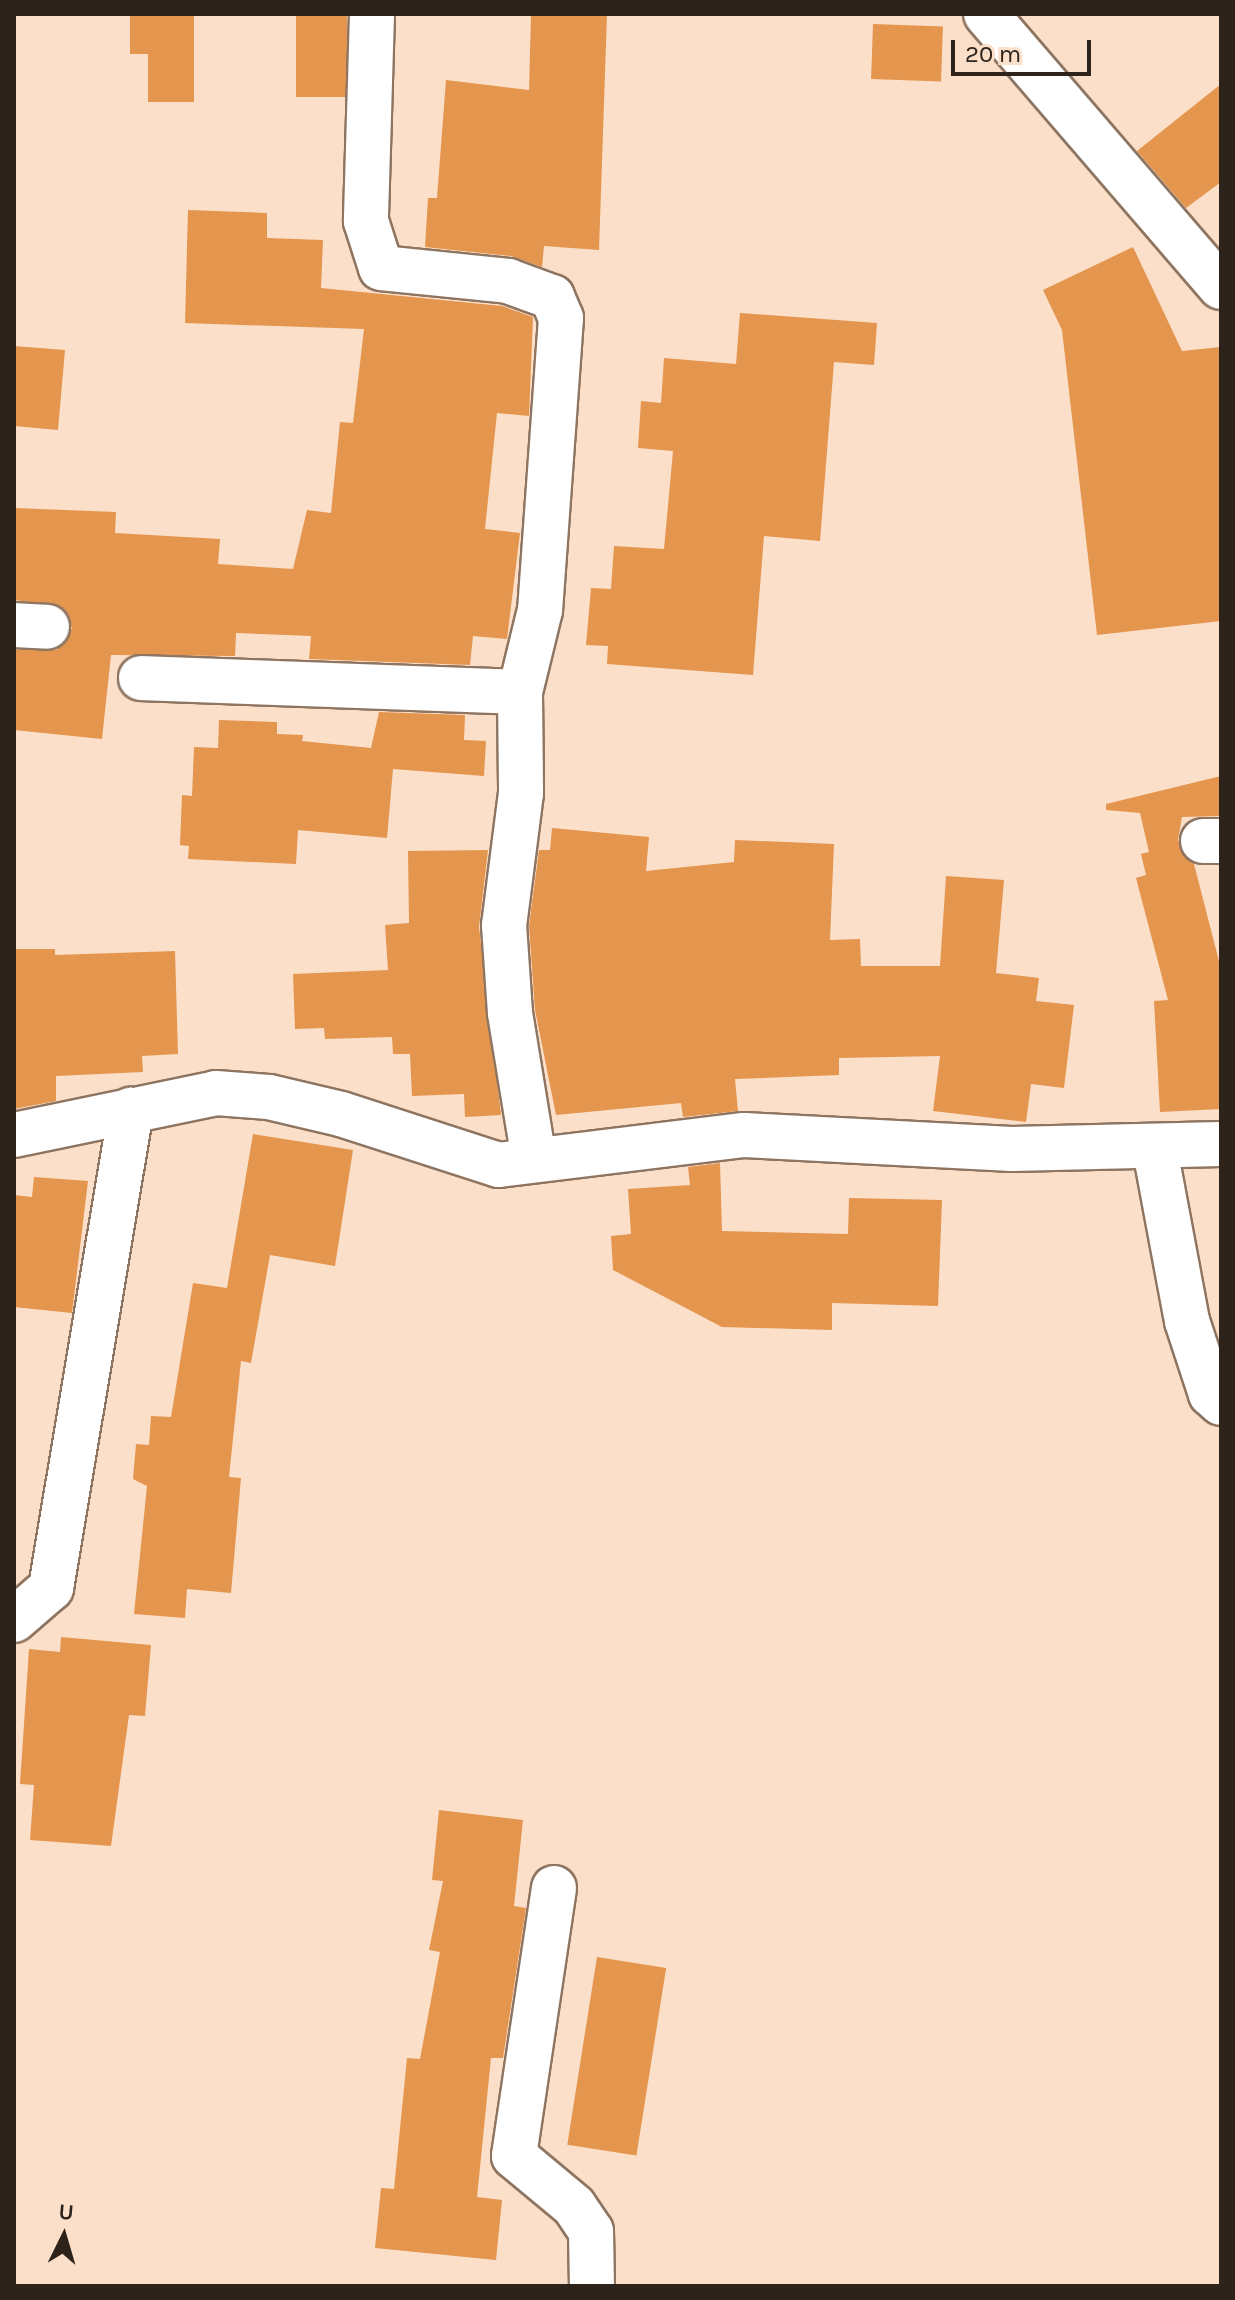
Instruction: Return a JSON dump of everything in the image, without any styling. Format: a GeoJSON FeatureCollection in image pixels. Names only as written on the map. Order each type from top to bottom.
{"type":"FeatureCollection","features":[{"type":"Feature","properties":{"kind":"street"},"geometry":{"type":"LineString","coordinates":[[372,14],[366,221],[381,268],[508,281],[552,297],[561,318],[540,610],[520,692],[521,793],[504,925],[510,1013],[534,1159]]}},
{"type":"Feature","properties":{"kind":"street"},"geometry":{"type":"LineString","coordinates":[[986,14],[1221,287]]}},
{"type":"Feature","properties":{"kind":"street"},"geometry":{"type":"LineString","coordinates":[[141,678],[520,692]]}},
{"type":"Feature","properties":{"kind":"street"},"geometry":{"type":"LineString","coordinates":[[14,1135],[216,1093],[269,1097],[499,1165],[744,1135],[1155,1150],[1221,1144]]}},
{"type":"Feature","properties":{"kind":"street"},"geometry":{"type":"LineString","coordinates":[[14,1620],[51,1588],[131,1110]]}},
{"type":"Feature","properties":{"kind":"street"},"geometry":{"type":"LineString","coordinates":[[1155,1150],[1187,1321],[1211,1394],[1221,1403]]}},
{"type":"Feature","properties":{"kind":"street"},"geometry":{"type":"LineString","coordinates":[[554,1888],[514,2156],[574,2206],[591,2231],[592,2286]]}},
{"type":"Feature","properties":{"kind":"building"},"geometry":{"type":"Polygon","coordinates":[[[130,14],[194,14],[194,102],[148,102],[148,54],[130,54],[130,14]]]}},
{"type":"Feature","properties":{"kind":"building"},"geometry":{"type":"Polygon","coordinates":[[[296,14],[347,14],[347,97],[296,97],[296,14]]]}},
{"type":"Feature","properties":{"kind":"building"},"geometry":{"type":"Polygon","coordinates":[[[531,14],[607,14],[599,250],[544,246],[542,267],[511,256],[425,247],[428,198],[437,198],[446,80],[529,90],[531,14]]]}},
{"type":"Feature","properties":{"kind":"building"},"geometry":{"type":"Polygon","coordinates":[[[873,24],[943,26],[941,81],[871,79],[873,24]]]}},
{"type":"Feature","properties":{"kind":"building"},"geometry":{"type":"Polygon","coordinates":[[[1221,84],[1221,182],[1186,208],[1137,151],[1221,84]]]}},
{"type":"Feature","properties":{"kind":"building"},"geometry":{"type":"Polygon","coordinates":[[[188,210],[267,213],[267,238],[323,240],[321,288],[502,306],[533,317],[529,416],[497,413],[485,529],[520,533],[507,639],[473,636],[470,665],[309,659],[311,636],[236,633],[235,656],[111,655],[102,739],[14,730],[14,650],[57,650],[72,628],[60,606],[14,600],[14,508],[116,512],[115,533],[220,539],[218,564],[293,569],[307,510],[331,513],[340,422],[353,423],[364,329],[185,323],[188,210]]]}},
{"type":"Feature","properties":{"kind":"building"},"geometry":{"type":"Polygon","coordinates":[[[1133,247],[1182,351],[1221,347],[1221,621],[1097,635],[1062,330],[1043,290],[1133,247]]]}},
{"type":"Feature","properties":{"kind":"building"},"geometry":{"type":"Polygon","coordinates":[[[740,313],[877,323],[874,365],[834,362],[820,541],[764,536],[753,675],[607,664],[608,646],[586,645],[591,588],[611,589],[614,546],[664,549],[673,451],[638,448],[641,401],[661,403],[664,358],[736,364],[740,313]]]}},
{"type":"Feature","properties":{"kind":"building"},"geometry":{"type":"Polygon","coordinates":[[[14,346],[65,350],[58,430],[14,426],[14,346]]]}},
{"type":"Feature","properties":{"kind":"building"},"geometry":{"type":"Polygon","coordinates":[[[379,712],[465,715],[464,740],[486,741],[484,776],[393,769],[387,838],[298,830],[296,864],[188,859],[189,846],[180,845],[182,795],[192,796],[194,747],[218,748],[219,720],[277,722],[277,734],[303,735],[302,741],[371,748],[379,712]]]}},
{"type":"Feature","properties":{"kind":"building"},"geometry":{"type":"Polygon","coordinates":[[[1221,776],[1221,816],[1182,817],[1178,840],[1194,864],[1221,969],[1221,1109],[1160,1112],[1154,1001],[1168,1000],[1136,878],[1146,875],[1141,854],[1149,852],[1140,813],[1106,810],[1106,804],[1221,776]]]}},
{"type":"Feature","properties":{"kind":"building"},"geometry":{"type":"Polygon","coordinates":[[[552,828],[649,837],[646,871],[734,862],[735,840],[834,844],[830,940],[860,939],[861,966],[940,966],[946,876],[1004,880],[996,973],[1039,978],[1036,1001],[1074,1005],[1064,1088],[1031,1084],[1026,1122],[933,1111],[940,1056],[839,1058],[839,1075],[735,1079],[738,1111],[683,1117],[681,1103],[556,1115],[535,1010],[529,926],[539,850],[550,850],[552,828]]]}},
{"type":"Feature","properties":{"kind":"building"},"geometry":{"type":"Polygon","coordinates":[[[488,850],[479,927],[501,1115],[465,1117],[464,1094],[412,1096],[410,1054],[393,1054],[392,1037],[325,1039],[324,1028],[295,1029],[293,974],[388,970],[385,925],[409,923],[408,851],[488,850]]]}},
{"type":"Feature","properties":{"kind":"building"},"geometry":{"type":"Polygon","coordinates":[[[14,949],[55,949],[55,955],[175,951],[178,1054],[142,1056],[143,1072],[56,1076],[56,1101],[14,1109],[14,949]]]}},
{"type":"Feature","properties":{"kind":"building"},"geometry":{"type":"Polygon","coordinates":[[[253,1134],[353,1150],[335,1266],[270,1255],[251,1363],[241,1361],[229,1477],[241,1478],[231,1593],[187,1589],[185,1618],[134,1614],[147,1486],[133,1479],[136,1444],[149,1445],[151,1416],[171,1417],[193,1283],[227,1288],[253,1134]]]}},
{"type":"Feature","properties":{"kind":"building"},"geometry":{"type":"Polygon","coordinates":[[[720,1163],[722,1231],[848,1234],[849,1198],[942,1200],[938,1306],[832,1303],[832,1330],[722,1327],[613,1270],[611,1236],[631,1234],[628,1189],[690,1185],[688,1167],[720,1163]]]}},
{"type":"Feature","properties":{"kind":"building"},"geometry":{"type":"Polygon","coordinates":[[[34,1177],[88,1181],[72,1313],[14,1307],[14,1195],[32,1197],[34,1177]]]}},
{"type":"Feature","properties":{"kind":"building"},"geometry":{"type":"Polygon","coordinates":[[[61,1637],[151,1645],[145,1716],[129,1715],[111,1846],[30,1840],[34,1785],[20,1784],[29,1649],[60,1652],[61,1637]]]}},
{"type":"Feature","properties":{"kind":"building"},"geometry":{"type":"Polygon","coordinates":[[[439,1810],[523,1820],[514,1906],[526,1908],[503,2058],[491,2058],[477,2197],[502,2200],[496,2260],[375,2248],[381,2188],[394,2189],[407,2058],[420,2059],[440,1952],[429,1950],[443,1881],[432,1880],[439,1810]]]}},
{"type":"Feature","properties":{"kind":"building"},"geometry":{"type":"Polygon","coordinates":[[[597,1957],[666,1968],[636,2156],[567,2145],[597,1957]]]}}]}
